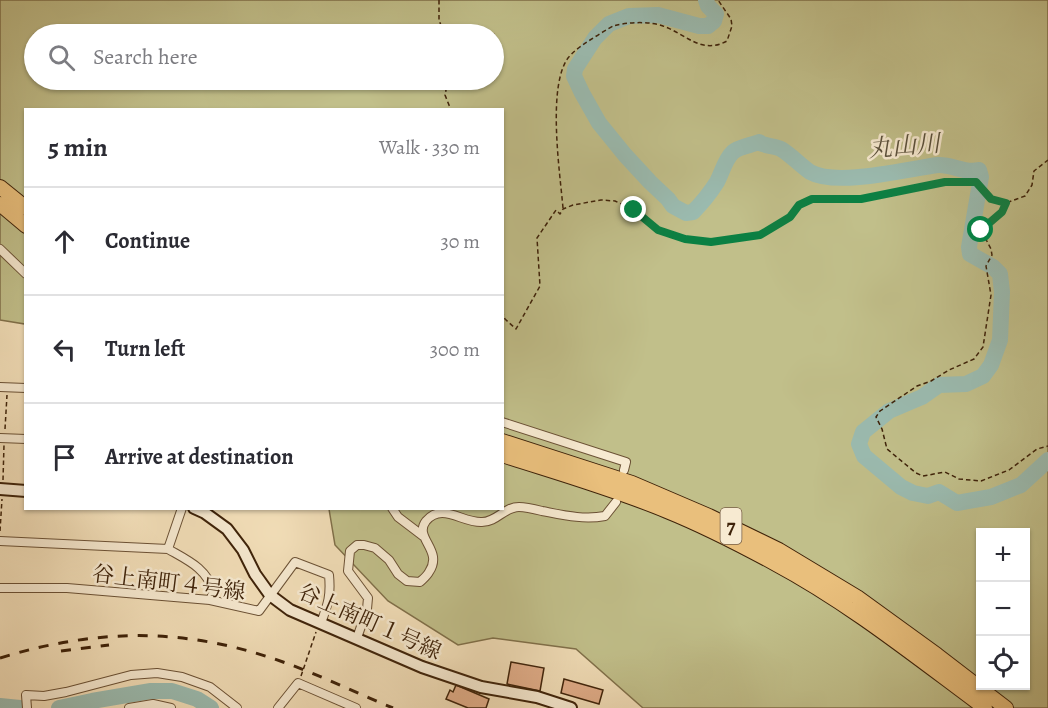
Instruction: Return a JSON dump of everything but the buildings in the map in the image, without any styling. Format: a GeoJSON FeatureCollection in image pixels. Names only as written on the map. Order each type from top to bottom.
{"type":"FeatureCollection","features":[{"type":"Feature","properties":{"kind":"highway"},"geometry":{"type":"LineString","coordinates":[[0,188],[24,206]]}},
{"type":"Feature","properties":{"kind":"highway"},"geometry":{"type":"LineString","coordinates":[[0,204],[24,224]]}},
{"type":"Feature","properties":{"kind":"highway","name":"7"},"geometry":{"type":"LineString","coordinates":[[504,442],[632,483],[710,516],[769,545],[857,597],[984,708]]}},
{"type":"Feature","properties":{"kind":"highway","name":"7"},"geometry":{"type":"LineString","coordinates":[[504,456],[601,486],[667,511],[729,539],[828,595],[1006,708]]}},
{"type":"Feature","properties":{"kind":"street"},"geometry":{"type":"LineString","coordinates":[[0,249],[24,272]]}},
{"type":"Feature","properties":{"kind":"street"},"geometry":{"type":"LineString","coordinates":[[4,387],[24,388]]}},
{"type":"Feature","properties":{"kind":"street"},"geometry":{"type":"LineString","coordinates":[[504,423],[626,462],[624,470]]}},
{"type":"Feature","properties":{"kind":"street"},"geometry":{"type":"LineString","coordinates":[[2,438],[24,439]]}},
{"type":"Feature","properties":{"kind":"street"},"geometry":{"type":"LineString","coordinates":[[2,489],[24,491]]}},
{"type":"Feature","properties":{"kind":"street"},"geometry":{"type":"LineString","coordinates":[[423,536],[422,529],[425,522],[440,512],[484,522],[497,518],[509,508],[520,507],[592,519],[605,516],[616,502]]}},
{"type":"Feature","properties":{"kind":"street"},"geometry":{"type":"LineString","coordinates":[[168,549],[181,510]]}},
{"type":"Feature","properties":{"kind":"street","name":"谷上南町１号線"},"geometry":{"type":"LineString","coordinates":[[198,510],[227,529],[243,550],[255,574],[270,595],[319,627],[357,638],[422,667],[481,687],[537,697],[571,708]]}},
{"type":"Feature","properties":{"kind":"street"},"geometry":{"type":"LineString","coordinates":[[357,638],[367,609],[368,598],[348,571],[350,551],[357,545],[364,544],[375,548],[407,581],[420,582],[429,573],[434,562],[429,543],[398,517],[393,510]]}},
{"type":"Feature","properties":{"kind":"street"},"geometry":{"type":"LineString","coordinates":[[0,541],[168,549],[202,570],[214,592],[210,600]]}},
{"type":"Feature","properties":{"kind":"street","name":"谷上南町４号線"},"geometry":{"type":"LineString","coordinates":[[0,588],[67,588],[210,600],[259,611],[296,562],[329,575],[331,592],[319,627]]}},
{"type":"Feature","properties":{"kind":"street"},"geometry":{"type":"LineString","coordinates":[[27,708],[26,695],[44,696],[131,675],[158,673],[182,677],[210,687],[237,708]]}},
{"type":"Feature","properties":{"kind":"street"},"geometry":{"type":"LineString","coordinates":[[278,708],[298,683],[356,708]]}},
{"type":"Feature","properties":{"kind":"street"},"geometry":{"type":"LineString","coordinates":[[129,708],[153,704],[171,708]]}},
{"type":"Feature","properties":{"kind":"path"},"geometry":{"type":"LineString","coordinates":[[439,0],[440,24]]}},
{"type":"Feature","properties":{"kind":"path"},"geometry":{"type":"LineString","coordinates":[[563,209],[556,130],[559,83],[568,58],[577,48],[612,27],[643,22],[665,27],[706,46],[721,44],[727,41],[732,26],[731,19],[718,0]]}},
{"type":"Feature","properties":{"kind":"path"},"geometry":{"type":"LineString","coordinates":[[446,90],[445,95],[450,108]]}},
{"type":"Feature","properties":{"kind":"path"},"geometry":{"type":"LineString","coordinates":[[504,316],[516,329],[540,286],[537,238],[556,210],[560,214],[563,209],[573,205],[601,200],[615,201],[634,210],[658,230],[685,239],[711,242],[760,235],[790,217],[799,205],[812,199],[861,199],[945,182],[976,182],[991,199],[1006,203],[1025,196],[1032,184],[1034,171],[1048,160]]}},
{"type":"Feature","properties":{"kind":"path"},"geometry":{"type":"LineString","coordinates":[[1006,203],[1002,212],[981,230],[992,255],[986,266],[991,295],[983,347],[974,359],[917,386],[880,411],[876,417],[887,449],[916,474],[923,476],[945,472],[959,479],[981,481],[1009,470],[1037,449],[1048,446]]}},
{"type":"Feature","properties":{"kind":"path"},"geometry":{"type":"LineString","coordinates":[[0,531],[4,387]]}},
{"type":"Feature","properties":{"kind":"path"},"geometry":{"type":"LineString","coordinates":[[298,683],[319,627]]}},
{"type":"Feature","properties":{"kind":"shaded area"},"geometry":{"type":"Polygon","coordinates":[[[0,0],[1048,0],[1048,708],[643,708],[576,649],[493,638],[458,645],[388,601],[335,545],[329,510],[504,510],[504,108],[24,108],[24,324],[0,320],[0,0]]]}},
{"type":"Feature","properties":{"kind":"waterway","name":"丸山川"},"geometry":{"type":"LineString","coordinates":[[706,0],[708,6],[716,14],[714,21],[708,26],[699,26],[658,15],[629,16],[609,24],[595,38],[575,69],[574,76],[599,123],[625,155],[673,206],[686,213],[693,212],[709,194],[728,158],[735,150],[759,142],[781,149],[810,172],[837,178],[891,173],[938,165],[969,171],[979,170],[981,177],[969,247],[970,254],[993,267],[1000,274],[1002,292],[1000,340],[991,365],[983,376],[966,384],[939,385],[922,397],[889,411],[863,432],[859,444],[864,456],[901,487],[913,493],[928,496],[939,492],[957,503],[991,497],[1021,485],[1048,460]]}},
{"type":"Feature","properties":{"kind":"waterway"},"geometry":{"type":"LineString","coordinates":[[59,708],[151,691],[172,691],[197,699],[211,708]]}},
{"type":"Feature","properties":{"kind":"waterway"},"geometry":{"type":"LineString","coordinates":[[0,706],[20,708]]}},
{"type":"Feature","properties":{"kind":"railway"},"geometry":{"type":"LineString","coordinates":[[0,658],[72,641],[107,637],[177,637],[212,642],[283,662],[393,708]]}},
{"type":"Feature","properties":{"kind":"railway"},"geometry":{"type":"LineString","coordinates":[[61,651],[109,645]]}},
{"type":"Feature","properties":{"kind":"route"},"geometry":{"type":"LineString","coordinates":[[634,210],[658,230],[685,239],[711,242],[760,235],[790,217],[799,205],[812,199],[861,199],[945,182],[976,182],[991,199],[1006,203],[1002,212],[981,230]]}}]}
